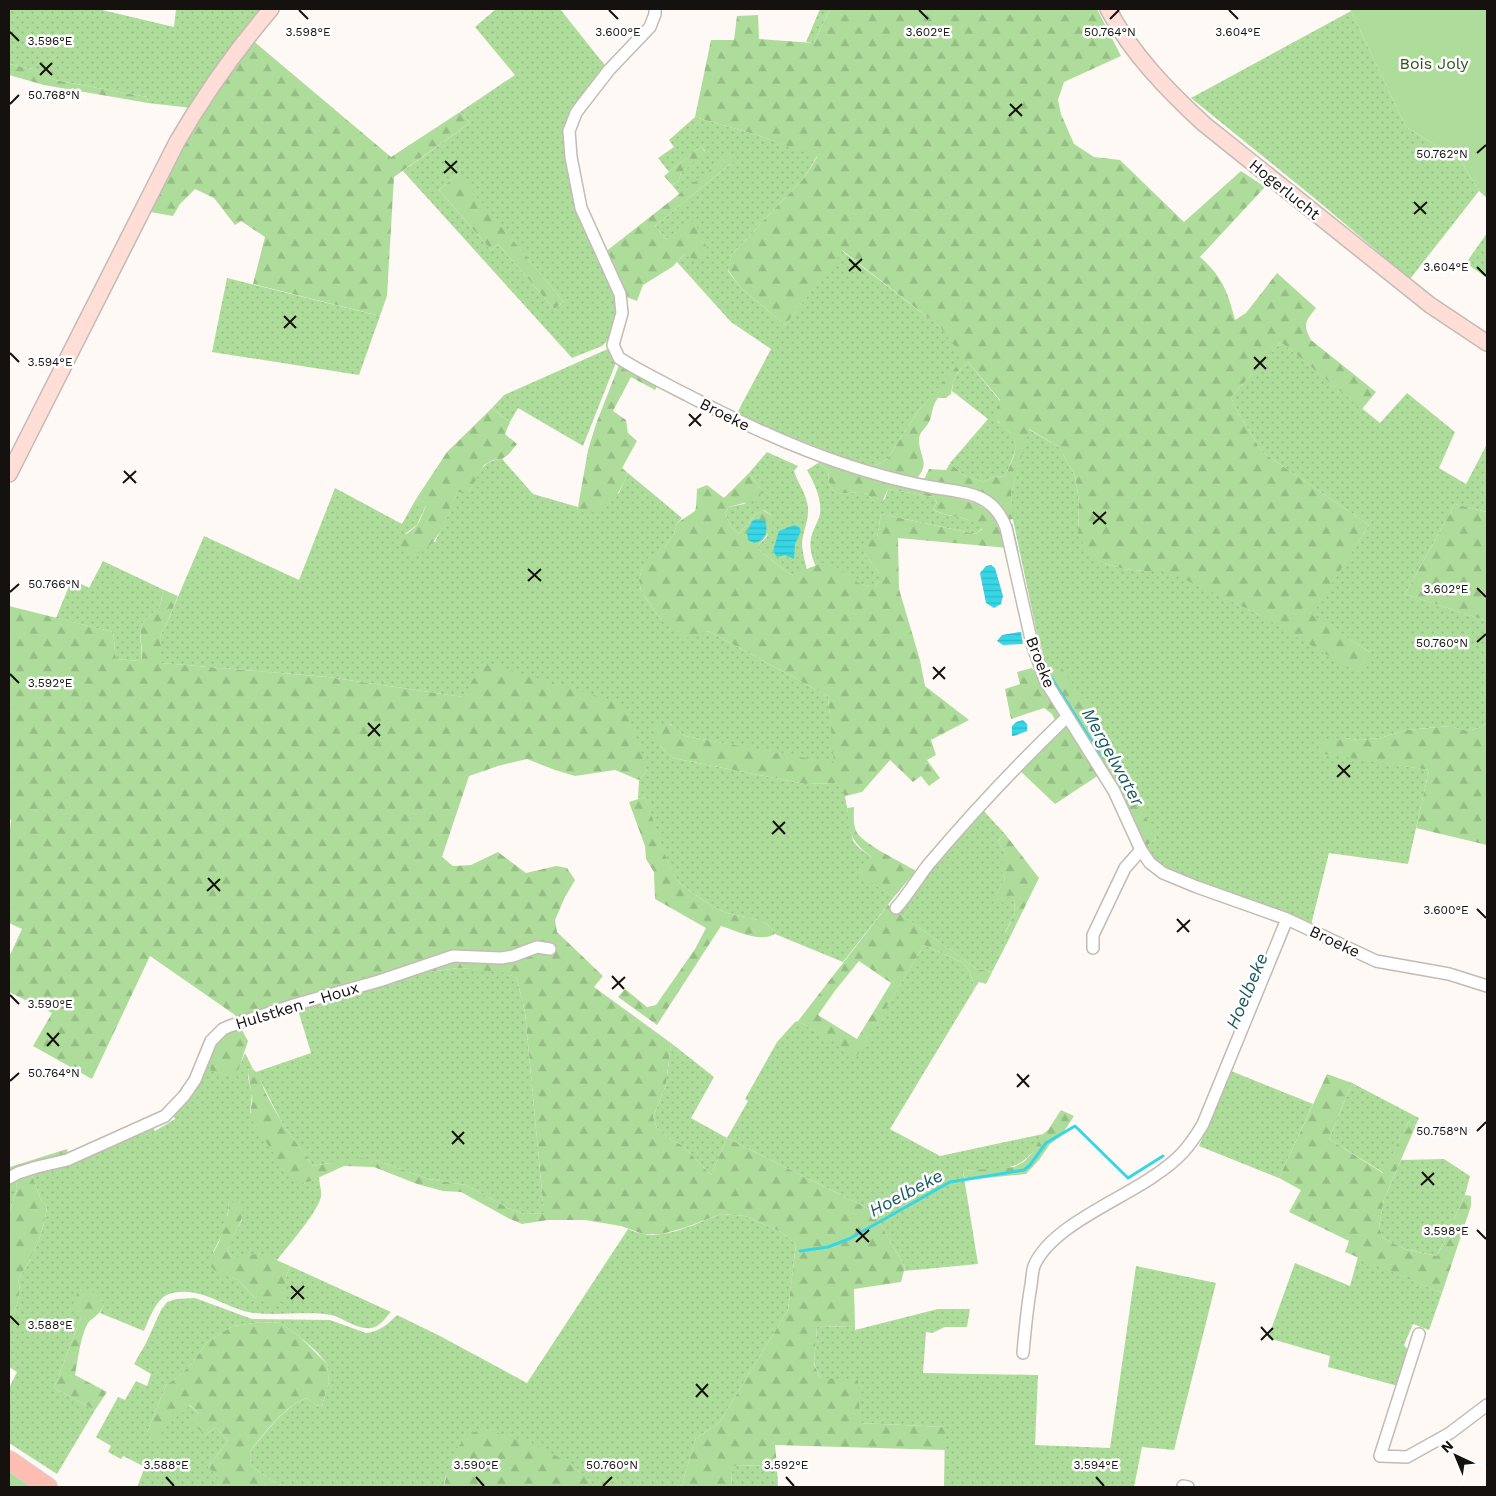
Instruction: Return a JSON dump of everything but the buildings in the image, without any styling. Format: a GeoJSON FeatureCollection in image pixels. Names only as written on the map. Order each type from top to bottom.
{"type":"FeatureCollection","features":[{"type":"Feature","properties":{"kind":"main road"},"geometry":{"type":"LineString","coordinates":[[9,474],[129,234],[181,136],[224,70],[270,9]]}},
{"type":"Feature","properties":{"kind":"main road","name":"Hogerlucht"},"geometry":{"type":"LineString","coordinates":[[1108,9],[1118,27],[1147,65],[1176,98],[1204,124],[1430,305],[1487,343]]}},
{"type":"Feature","properties":{"kind":"main road"},"geometry":{"type":"LineString","coordinates":[[9,1460],[48,1487]]}},
{"type":"Feature","properties":{"kind":"street","name":"Broeke"},"geometry":{"type":"LineString","coordinates":[[655,9],[650,27],[609,70],[581,106],[572,120],[569,131],[571,157],[581,208],[620,294],[622,313],[613,341],[617,354],[628,364],[771,436],[853,467],[918,484],[976,495],[991,505],[1002,518],[1008,534],[1032,644],[1046,682],[1114,791],[1140,850],[1150,863],[1163,873],[1288,919],[1376,961],[1449,974],[1487,986]]}},
{"type":"Feature","properties":{"kind":"street"},"geometry":{"type":"LineString","coordinates":[[896,908],[927,867],[1010,773],[1067,717]]}},
{"type":"Feature","properties":{"kind":"street"},"geometry":{"type":"LineString","coordinates":[[1092,948],[1093,935],[1125,868],[1140,850]]}},
{"type":"Feature","properties":{"kind":"street"},"geometry":{"type":"LineString","coordinates":[[1023,1353],[1026,1316],[1034,1266],[1050,1242],[1067,1228],[1154,1177],[1174,1162],[1191,1145],[1204,1124],[1288,919]]}},
{"type":"Feature","properties":{"kind":"street","name":"Hulstken - Houx"},"geometry":{"type":"LineString","coordinates":[[9,1178],[37,1167],[68,1160],[166,1116],[195,1080],[211,1041],[222,1029],[297,1004],[379,981],[453,956],[501,958],[537,948],[550,949]]}},
{"type":"Feature","properties":{"kind":"street"},"geometry":{"type":"LineString","coordinates":[[1419,1334],[1380,1456],[1407,1457],[1450,1433],[1487,1405]]}},
{"type":"Feature","properties":{"kind":"green space"},"geometry":{"type":"Polygon","coordinates":[[[9,9],[98,9],[174,27],[176,9],[263,9],[192,108],[148,103],[147,97],[55,80],[33,69],[9,64],[9,9]]]}},
{"type":"Feature","properties":{"kind":"green space"},"geometry":{"type":"Polygon","coordinates":[[[496,9],[560,9],[607,68],[589,89],[567,152],[618,306],[612,336],[602,346],[572,358],[403,171],[470,123],[460,112],[515,75],[475,27],[496,9]],[[458,175],[439,190],[491,250],[498,244],[554,309],[564,302],[458,175]]]}},
{"type":"Feature","properties":{"kind":"green space"},"geometry":{"type":"Polygon","coordinates":[[[820,9],[830,9],[814,43],[806,42],[820,9]]]}},
{"type":"Feature","properties":{"kind":"green space"},"geometry":{"type":"Polygon","coordinates":[[[830,9],[1097,9],[1121,56],[1064,82],[1058,100],[1061,114],[1074,144],[1094,157],[1120,160],[1184,222],[1241,171],[1265,187],[1200,257],[1214,271],[1223,285],[1235,320],[1246,313],[1277,273],[1316,308],[1306,323],[1311,340],[1376,392],[1362,409],[1281,342],[1231,397],[1236,409],[1262,452],[1369,525],[1312,615],[1371,653],[1358,673],[1260,615],[1167,571],[1123,569],[1101,562],[1089,553],[1078,535],[1079,501],[1075,476],[1059,447],[1029,429],[1011,495],[1013,519],[1008,520],[990,499],[972,488],[923,482],[929,469],[946,470],[950,463],[965,476],[984,482],[995,476],[1005,477],[1015,453],[1012,436],[995,415],[1000,400],[968,362],[956,376],[951,394],[946,398],[938,398],[936,401],[930,420],[920,434],[919,446],[924,463],[918,477],[912,478],[871,466],[879,464],[888,458],[918,411],[964,358],[940,327],[843,251],[785,325],[741,288],[728,270],[732,254],[804,178],[817,157],[757,135],[695,117],[711,40],[734,40],[737,16],[758,15],[759,39],[814,43],[830,9]]]}},
{"type":"Feature","properties":{"kind":"green space","name":"Bois Joly"},"geometry":{"type":"Polygon","coordinates":[[[1350,9],[1487,9],[1487,198],[1479,191],[1461,161],[1406,127],[1350,9]]]}},
{"type":"Feature","properties":{"kind":"green space"},"geometry":{"type":"Polygon","coordinates":[[[1351,11],[1406,127],[1461,161],[1479,191],[1410,279],[1318,201],[1191,98],[1351,11]]]}},
{"type":"Feature","properties":{"kind":"green space"},"geometry":{"type":"Polygon","coordinates":[[[251,39],[391,157],[460,112],[470,123],[394,177],[387,296],[380,316],[253,284],[265,237],[241,221],[235,225],[214,198],[195,189],[180,204],[173,216],[150,212],[183,136],[251,39]]]}},
{"type":"Feature","properties":{"kind":"green space"},"geometry":{"type":"Polygon","coordinates":[[[9,64],[33,69],[55,80],[147,97],[148,103],[44,85],[9,75],[9,64]]]}},
{"type":"Feature","properties":{"kind":"green space"},"geometry":{"type":"Polygon","coordinates":[[[695,117],[757,135],[817,156],[804,178],[732,254],[728,271],[741,288],[785,325],[842,251],[940,327],[965,358],[918,411],[888,458],[879,464],[871,466],[852,461],[736,415],[771,349],[731,322],[677,262],[684,255],[694,222],[666,239],[655,226],[734,161],[694,184],[680,195],[672,185],[678,182],[681,173],[705,151],[701,146],[669,172],[658,158],[674,147],[669,140],[695,117]]]}},
{"type":"Feature","properties":{"kind":"green space"},"geometry":{"type":"Polygon","coordinates":[[[701,146],[705,152],[681,173],[678,182],[672,185],[664,176],[701,146]]]}},
{"type":"Feature","properties":{"kind":"green space"},"geometry":{"type":"Polygon","coordinates":[[[729,155],[734,161],[655,226],[666,239],[694,221],[709,252],[696,260],[684,255],[672,267],[643,285],[637,301],[624,296],[604,253],[729,155]]]}},
{"type":"Feature","properties":{"kind":"green space"},"geometry":{"type":"Polygon","coordinates":[[[458,174],[564,302],[554,309],[498,244],[491,250],[439,190],[458,174]]]}},
{"type":"Feature","properties":{"kind":"green space"},"geometry":{"type":"Polygon","coordinates":[[[1487,233],[1487,278],[1466,263],[1487,233]]]}},
{"type":"Feature","properties":{"kind":"green space"},"geometry":{"type":"Polygon","coordinates":[[[227,278],[380,316],[359,375],[212,352],[227,278]]]}},
{"type":"Feature","properties":{"kind":"green space"},"geometry":{"type":"Polygon","coordinates":[[[1281,342],[1380,423],[1407,393],[1455,432],[1439,468],[1466,484],[1487,444],[1487,512],[1455,504],[1405,594],[1487,621],[1487,722],[1481,727],[1468,731],[1449,726],[1407,730],[1380,738],[1358,740],[1344,738],[1317,752],[1429,770],[1408,864],[1329,853],[1311,925],[1170,871],[1156,861],[1146,846],[1156,839],[1061,668],[1049,672],[1037,634],[1012,515],[1011,495],[1028,429],[1059,447],[1075,476],[1079,501],[1078,535],[1101,562],[1123,569],[1167,570],[1260,615],[1371,653],[1311,615],[1369,525],[1262,452],[1236,409],[1231,397],[1281,342]]]}},
{"type":"Feature","properties":{"kind":"green space"},"geometry":{"type":"Polygon","coordinates":[[[610,348],[617,360],[583,446],[518,408],[510,422],[492,408],[504,395],[610,348]]]}},
{"type":"Feature","properties":{"kind":"green space"},"geometry":{"type":"Polygon","coordinates":[[[968,362],[1000,401],[998,422],[1012,436],[1015,442],[1014,453],[1005,477],[995,476],[984,482],[965,476],[950,463],[988,419],[952,391],[957,375],[968,362]]]}},
{"type":"Feature","properties":{"kind":"green space"},"geometry":{"type":"Polygon","coordinates":[[[619,365],[658,384],[655,390],[631,377],[613,411],[626,420],[628,433],[637,441],[622,468],[628,473],[620,490],[609,504],[602,509],[594,512],[575,510],[578,507],[588,450],[619,365]]]}},
{"type":"Feature","properties":{"kind":"green space"},"geometry":{"type":"Polygon","coordinates":[[[492,408],[510,422],[505,434],[517,444],[502,459],[493,460],[484,465],[469,492],[457,492],[445,523],[433,542],[425,550],[416,554],[405,554],[400,543],[401,540],[420,521],[426,506],[416,499],[447,452],[492,408]]]}},
{"type":"Feature","properties":{"kind":"green space"},"geometry":{"type":"Polygon","coordinates":[[[767,452],[798,466],[794,471],[808,508],[808,517],[802,543],[807,570],[791,575],[758,549],[758,545],[767,537],[772,516],[764,510],[756,514],[739,534],[731,527],[725,513],[729,507],[744,504],[762,490],[749,473],[767,452]]]}},
{"type":"Feature","properties":{"kind":"green space"},"geometry":{"type":"Polygon","coordinates":[[[502,459],[533,494],[578,507],[576,509],[619,493],[628,473],[682,518],[677,523],[674,534],[665,547],[642,568],[639,580],[641,591],[661,620],[700,633],[708,631],[828,696],[835,764],[685,736],[670,724],[660,746],[673,758],[805,784],[838,783],[845,796],[853,841],[872,857],[860,874],[894,897],[843,962],[775,934],[766,924],[753,918],[724,912],[679,882],[665,855],[645,797],[638,799],[639,780],[647,770],[463,697],[328,677],[161,663],[160,636],[204,536],[299,580],[335,488],[402,524],[416,499],[426,505],[417,525],[405,534],[435,542],[457,492],[469,492],[481,470],[489,462],[502,459]]]}},
{"type":"Feature","properties":{"kind":"green space"},"geometry":{"type":"Polygon","coordinates":[[[820,459],[978,504],[992,514],[1008,548],[898,538],[899,589],[920,660],[925,686],[969,720],[931,740],[936,755],[927,760],[940,778],[929,786],[921,776],[913,782],[890,760],[862,792],[845,796],[837,783],[805,784],[673,758],[660,746],[653,730],[654,727],[659,725],[668,724],[685,736],[834,763],[828,696],[708,631],[686,638],[675,632],[661,620],[641,591],[639,580],[642,568],[649,556],[665,547],[674,534],[677,523],[695,511],[697,489],[707,485],[724,498],[749,473],[762,490],[759,499],[729,507],[725,513],[731,527],[739,534],[756,514],[763,510],[772,516],[771,528],[758,545],[758,549],[791,575],[822,563],[832,563],[857,582],[869,586],[876,586],[879,581],[879,573],[864,553],[863,547],[870,540],[877,538],[881,514],[976,534],[982,529],[971,521],[933,509],[937,503],[934,497],[888,489],[882,502],[876,503],[862,492],[838,493],[831,488],[828,470],[818,463],[820,459]]]}},
{"type":"Feature","properties":{"kind":"green space"},"geometry":{"type":"Polygon","coordinates":[[[818,463],[828,470],[831,488],[838,493],[862,492],[876,503],[885,499],[888,489],[934,497],[937,503],[933,509],[964,518],[982,528],[976,534],[881,514],[877,538],[864,553],[879,573],[879,581],[876,586],[855,582],[822,563],[816,567],[810,543],[820,514],[820,502],[815,485],[807,470],[818,463]]]}},
{"type":"Feature","properties":{"kind":"green space"},"geometry":{"type":"Polygon","coordinates":[[[1455,504],[1487,512],[1487,621],[1405,594],[1455,504]]]}},
{"type":"Feature","properties":{"kind":"green space"},"geometry":{"type":"Polygon","coordinates":[[[103,561],[162,589],[160,605],[143,624],[141,633],[141,661],[116,659],[113,632],[56,618],[72,579],[89,588],[103,561]]]}},
{"type":"Feature","properties":{"kind":"green space"},"geometry":{"type":"Polygon","coordinates":[[[162,589],[178,596],[160,636],[162,663],[328,677],[463,697],[483,662],[623,704],[647,770],[639,780],[615,770],[575,776],[527,759],[469,776],[442,857],[453,866],[471,865],[498,852],[526,873],[556,866],[567,868],[575,880],[555,920],[557,932],[603,976],[594,987],[671,1043],[666,1085],[653,1117],[657,1128],[671,1140],[682,1145],[711,1175],[727,1138],[873,1211],[905,1267],[901,1282],[854,1289],[855,1326],[817,1327],[814,1364],[820,1378],[858,1380],[860,1423],[945,1427],[945,1450],[775,1445],[777,1465],[731,1466],[732,1487],[681,1487],[696,1438],[719,1423],[788,1310],[796,1244],[781,1232],[745,1216],[721,1214],[662,1234],[643,1234],[621,1226],[585,1220],[548,1220],[522,1224],[461,1192],[443,1191],[417,1184],[374,1167],[344,1166],[311,1181],[301,1183],[291,1180],[251,1119],[252,1095],[248,1070],[253,1069],[258,1074],[266,1094],[282,1123],[313,1166],[357,1158],[375,1160],[429,1179],[466,1185],[512,1210],[525,1214],[545,1213],[525,1012],[517,979],[507,973],[460,968],[427,972],[241,1028],[248,1041],[239,1068],[235,1073],[223,1075],[211,1071],[210,1055],[220,1038],[238,1024],[235,1015],[150,956],[92,1079],[33,1046],[52,1013],[9,992],[9,957],[22,929],[9,923],[9,839],[11,820],[9,819],[9,606],[113,632],[116,659],[141,661],[141,629],[145,620],[160,605],[162,589]]]}},
{"type":"Feature","properties":{"kind":"green space"},"geometry":{"type":"Polygon","coordinates":[[[1061,667],[1106,734],[1156,839],[1146,846],[1108,769],[1055,804],[1017,768],[1059,728],[1052,714],[1044,708],[1011,719],[1005,689],[1020,684],[1017,672],[1032,668],[1039,678],[1061,667]]]}},
{"type":"Feature","properties":{"kind":"green space"},"geometry":{"type":"Polygon","coordinates":[[[1487,722],[1487,845],[1416,828],[1429,770],[1317,753],[1320,741],[1344,738],[1358,740],[1380,738],[1407,730],[1450,726],[1468,731],[1481,727],[1487,722]]]}},
{"type":"Feature","properties":{"kind":"green space"},"geometry":{"type":"Polygon","coordinates":[[[645,797],[665,855],[679,882],[707,903],[724,912],[760,921],[771,928],[775,934],[756,937],[721,926],[657,1025],[618,997],[625,989],[647,1007],[656,1005],[695,949],[706,928],[655,899],[654,872],[646,859],[645,846],[629,802],[645,797]]]}},
{"type":"Feature","properties":{"kind":"green space"},"geometry":{"type":"Polygon","coordinates":[[[854,807],[854,825],[859,836],[874,847],[916,871],[894,897],[859,874],[872,857],[859,846],[852,836],[847,808],[854,807]]]}},
{"type":"Feature","properties":{"kind":"green space"},"geometry":{"type":"Polygon","coordinates":[[[981,808],[1005,834],[998,841],[1006,855],[1002,871],[1005,879],[996,894],[1011,894],[1014,898],[1015,913],[1005,932],[1011,935],[992,972],[977,969],[896,911],[981,808]]]}},
{"type":"Feature","properties":{"kind":"green space"},"geometry":{"type":"Polygon","coordinates":[[[1005,834],[1039,878],[1011,935],[1005,933],[1015,913],[1014,898],[1011,895],[1002,903],[996,894],[1005,879],[1000,866],[1006,855],[998,841],[1005,834]]]}},
{"type":"Feature","properties":{"kind":"green space"},"geometry":{"type":"Polygon","coordinates":[[[888,905],[977,969],[992,972],[986,984],[979,982],[975,988],[969,970],[961,962],[924,945],[857,1056],[798,1021],[888,905]],[[859,961],[818,1015],[857,1039],[891,983],[859,961]]]}},
{"type":"Feature","properties":{"kind":"green space"},"geometry":{"type":"Polygon","coordinates":[[[924,945],[961,962],[969,970],[975,988],[890,1129],[940,1156],[1043,1134],[1036,1147],[1020,1163],[1000,1169],[963,1171],[978,1264],[904,1271],[905,1267],[873,1211],[727,1138],[748,1101],[745,1099],[777,1042],[795,1022],[798,1021],[857,1055],[924,945]]]}},
{"type":"Feature","properties":{"kind":"green space"},"geometry":{"type":"Polygon","coordinates":[[[460,968],[507,972],[517,979],[525,1012],[543,1203],[546,1213],[525,1214],[512,1210],[466,1185],[429,1179],[375,1160],[313,1166],[282,1123],[256,1072],[311,1053],[298,1010],[427,972],[460,968]]]}},
{"type":"Feature","properties":{"kind":"green space"},"geometry":{"type":"Polygon","coordinates":[[[671,1043],[714,1077],[691,1118],[727,1138],[711,1175],[682,1145],[671,1140],[657,1128],[653,1117],[666,1085],[671,1043]]]}},
{"type":"Feature","properties":{"kind":"green space"},"geometry":{"type":"Polygon","coordinates":[[[245,1053],[253,1069],[248,1070],[252,1093],[250,1113],[311,1181],[319,1177],[321,1197],[308,1220],[277,1260],[256,1254],[241,1259],[232,1257],[228,1251],[229,1243],[242,1220],[229,1203],[224,1228],[213,1252],[229,1276],[238,1280],[254,1297],[285,1301],[285,1280],[290,1266],[391,1312],[377,1326],[366,1328],[356,1326],[331,1315],[312,1313],[273,1314],[243,1311],[212,1298],[191,1292],[180,1292],[164,1296],[160,1300],[144,1331],[100,1313],[104,1305],[81,1317],[54,1388],[95,1410],[57,1474],[9,1443],[9,1388],[17,1372],[9,1367],[9,1319],[18,1301],[18,1280],[37,1244],[46,1216],[47,1206],[41,1200],[31,1173],[152,1126],[155,1131],[175,1119],[173,1115],[209,1055],[239,1067],[245,1053]]]}},
{"type":"Feature","properties":{"kind":"green space"},"geometry":{"type":"Polygon","coordinates":[[[1231,1071],[1313,1104],[1279,1178],[1199,1146],[1231,1071]]]}},
{"type":"Feature","properties":{"kind":"green space"},"geometry":{"type":"Polygon","coordinates":[[[1327,1074],[1352,1083],[1329,1139],[1383,1173],[1408,1122],[1416,1125],[1384,1199],[1379,1227],[1383,1238],[1405,1249],[1437,1256],[1465,1195],[1471,1196],[1471,1206],[1442,1293],[1345,1252],[1349,1241],[1289,1212],[1301,1190],[1279,1178],[1327,1074]]]}},
{"type":"Feature","properties":{"kind":"green space"},"geometry":{"type":"Polygon","coordinates":[[[1352,1083],[1419,1118],[1416,1125],[1408,1122],[1384,1173],[1329,1139],[1352,1083]]]}},
{"type":"Feature","properties":{"kind":"green space"},"geometry":{"type":"Polygon","coordinates":[[[1061,1110],[1074,1116],[1061,1136],[1050,1144],[1026,1174],[965,1180],[963,1171],[1014,1167],[1025,1161],[1061,1110]]]}},
{"type":"Feature","properties":{"kind":"green space"},"geometry":{"type":"Polygon","coordinates":[[[67,1149],[68,1155],[9,1173],[10,1167],[67,1149]]]}},
{"type":"Feature","properties":{"kind":"green space"},"geometry":{"type":"Polygon","coordinates":[[[1444,1159],[1470,1176],[1465,1195],[1437,1256],[1405,1249],[1383,1238],[1379,1227],[1384,1199],[1401,1160],[1444,1159]]]}},
{"type":"Feature","properties":{"kind":"green space"},"geometry":{"type":"Polygon","coordinates":[[[31,1173],[41,1200],[47,1206],[46,1216],[37,1244],[18,1280],[18,1301],[9,1319],[9,1213],[17,1190],[16,1179],[31,1173]]]}},
{"type":"Feature","properties":{"kind":"green space"},"geometry":{"type":"Polygon","coordinates":[[[16,1179],[17,1190],[9,1213],[9,1181],[16,1179]]]}},
{"type":"Feature","properties":{"kind":"green space"},"geometry":{"type":"Polygon","coordinates":[[[239,1201],[242,1208],[241,1220],[228,1251],[232,1257],[260,1254],[290,1266],[285,1280],[285,1301],[274,1306],[254,1297],[238,1280],[214,1270],[211,1266],[210,1259],[219,1242],[228,1214],[229,1203],[239,1201]]]}},
{"type":"Feature","properties":{"kind":"green space"},"geometry":{"type":"Polygon","coordinates":[[[721,1214],[745,1216],[781,1232],[796,1244],[788,1310],[719,1423],[696,1438],[681,1487],[594,1487],[578,1470],[554,1455],[460,1443],[445,1479],[444,1487],[288,1487],[274,1482],[251,1466],[250,1451],[276,1420],[299,1401],[307,1398],[315,1405],[322,1406],[329,1382],[327,1364],[317,1352],[281,1323],[261,1322],[233,1326],[207,1342],[193,1362],[179,1376],[166,1385],[147,1433],[173,1412],[189,1405],[199,1414],[205,1435],[216,1427],[228,1441],[208,1467],[222,1481],[215,1487],[137,1487],[145,1467],[123,1456],[121,1459],[108,1452],[111,1446],[96,1437],[118,1397],[125,1400],[136,1381],[147,1386],[151,1374],[134,1364],[161,1310],[167,1302],[176,1299],[195,1298],[252,1319],[330,1320],[366,1333],[379,1329],[397,1315],[527,1383],[628,1229],[643,1234],[663,1234],[683,1229],[721,1214]]]}},
{"type":"Feature","properties":{"kind":"green space"},"geometry":{"type":"Polygon","coordinates":[[[1358,1257],[1442,1293],[1429,1330],[1413,1324],[1404,1345],[1410,1352],[1398,1386],[1328,1367],[1330,1356],[1268,1338],[1295,1263],[1350,1286],[1358,1257]]]}},
{"type":"Feature","properties":{"kind":"green space"},"geometry":{"type":"Polygon","coordinates":[[[1136,1266],[1216,1283],[1174,1450],[1142,1447],[1134,1487],[944,1487],[945,1427],[860,1423],[820,1378],[814,1363],[817,1327],[855,1326],[855,1330],[938,1309],[970,1309],[967,1327],[945,1327],[932,1333],[926,1332],[923,1373],[1038,1375],[1035,1445],[1110,1448],[1136,1266]]]}},
{"type":"Feature","properties":{"kind":"green space"},"geometry":{"type":"Polygon","coordinates":[[[90,1290],[98,1296],[104,1305],[99,1313],[88,1323],[85,1330],[75,1375],[107,1392],[95,1410],[54,1388],[81,1317],[74,1314],[77,1292],[90,1290]]]}},
{"type":"Feature","properties":{"kind":"green space"},"geometry":{"type":"Polygon","coordinates":[[[261,1322],[281,1323],[299,1336],[327,1364],[329,1382],[322,1406],[315,1405],[307,1398],[291,1406],[276,1420],[250,1451],[251,1466],[274,1482],[288,1487],[215,1487],[221,1481],[208,1467],[228,1441],[216,1427],[205,1435],[191,1422],[199,1414],[190,1405],[179,1416],[173,1413],[158,1439],[147,1433],[166,1385],[179,1376],[193,1362],[207,1342],[233,1326],[261,1322]]]}},
{"type":"Feature","properties":{"kind":"green space"},"geometry":{"type":"Polygon","coordinates":[[[480,1430],[508,1436],[543,1449],[574,1467],[594,1487],[444,1487],[449,1468],[458,1447],[467,1436],[480,1430]]]}},
{"type":"Feature","properties":{"kind":"green space"},"geometry":{"type":"Polygon","coordinates":[[[777,1465],[778,1487],[732,1487],[731,1466],[777,1465]]]}},
{"type":"Feature","properties":{"kind":"green space"},"geometry":{"type":"Polygon","coordinates":[[[9,1470],[34,1487],[9,1487],[9,1470]]]}},
{"type":"Feature","properties":{"kind":"water"},"geometry":{"type":"Polygon","coordinates":[[[757,519],[765,521],[766,532],[761,540],[754,543],[748,540],[747,533],[752,521],[757,519]]]}},
{"type":"Feature","properties":{"kind":"water"},"geometry":{"type":"Polygon","coordinates":[[[794,525],[799,527],[801,531],[795,544],[794,559],[785,555],[777,557],[773,551],[779,531],[794,525]]]}},
{"type":"Feature","properties":{"kind":"water"},"geometry":{"type":"Polygon","coordinates":[[[991,565],[995,568],[1003,596],[1001,604],[994,608],[986,603],[980,573],[986,566],[991,565]]]}},
{"type":"Feature","properties":{"kind":"water"},"geometry":{"type":"Polygon","coordinates":[[[1021,632],[1023,644],[1003,645],[997,641],[1002,635],[1021,632]]]}},
{"type":"Feature","properties":{"kind":"water"},"geometry":{"type":"Polygon","coordinates":[[[1023,720],[1027,724],[1027,731],[1012,736],[1012,726],[1016,722],[1023,720]]]}},
{"type":"Feature","properties":{"kind":"waterway","name":"Mergelwater"},"geometry":{"type":"LineString","coordinates":[[1011,525],[1017,551]]}},
{"type":"Feature","properties":{"kind":"waterway","name":"Mergelwater"},"geometry":{"type":"LineString","coordinates":[[1047,671],[1096,748],[1102,762]]}},
{"type":"Feature","properties":{"kind":"waterway","name":"Hoelbeke"},"geometry":{"type":"LineString","coordinates":[[800,1251],[828,1247],[849,1239],[950,1182],[1024,1170],[1046,1143],[1075,1126],[1128,1178],[1163,1156]]}}]}
